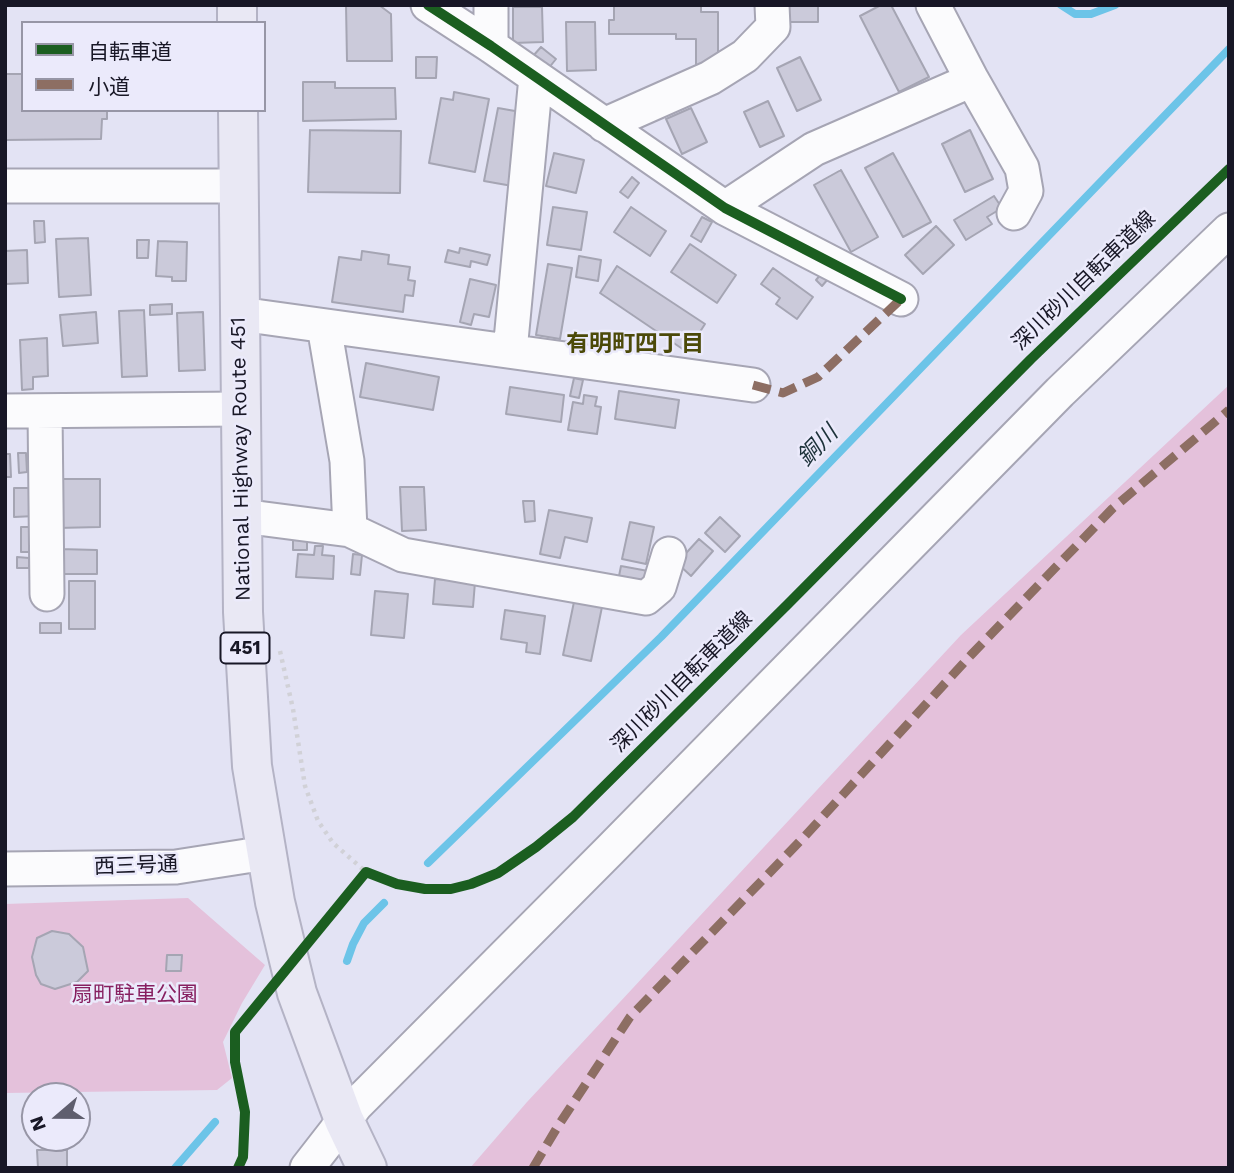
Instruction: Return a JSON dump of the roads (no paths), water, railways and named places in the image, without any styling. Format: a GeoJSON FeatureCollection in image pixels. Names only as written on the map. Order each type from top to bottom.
{"type":"FeatureCollection","features":[{"type":"Feature","properties":{"kind":"highway","name":"National Highway Route 451"},"geometry":{"type":"LineString","coordinates":[[238,112],[243,612],[252,766],[275,902],[297,993],[344,1120],[367,1168]]}},
{"type":"Feature","properties":{"kind":"street"},"geometry":{"type":"LineString","coordinates":[[428,5],[724,208],[901,299]]}},
{"type":"Feature","properties":{"kind":"street"},"geometry":{"type":"LineString","coordinates":[[491,5],[491,46]]}},
{"type":"Feature","properties":{"kind":"street"},"geometry":{"type":"LineString","coordinates":[[604,125],[710,78],[745,56],[773,27],[772,5]]}},
{"type":"Feature","properties":{"kind":"street"},"geometry":{"type":"LineString","coordinates":[[933,5],[1022,168],[1026,191],[1014,214]]}},
{"type":"Feature","properties":{"kind":"street"},"geometry":{"type":"LineString","coordinates":[[510,351],[536,77]]}},
{"type":"Feature","properties":{"kind":"street"},"geometry":{"type":"LineString","coordinates":[[724,208],[814,149],[972,80]]}},
{"type":"Feature","properties":{"kind":"street"},"geometry":{"type":"LineString","coordinates":[[5,186],[238,186]]}},
{"type":"Feature","properties":{"kind":"street"},"geometry":{"type":"LineString","coordinates":[[307,1168],[356,1105],[1060,392],[1229,230]]}},
{"type":"Feature","properties":{"kind":"street"},"geometry":{"type":"LineString","coordinates":[[240,314],[753,385]]}},
{"type":"Feature","properties":{"kind":"street"},"geometry":{"type":"LineString","coordinates":[[324,326],[347,461],[350,530]]}},
{"type":"Feature","properties":{"kind":"street"},"geometry":{"type":"LineString","coordinates":[[5,411],[242,410]]}},
{"type":"Feature","properties":{"kind":"street"},"geometry":{"type":"LineString","coordinates":[[45,411],[47,594]]}},
{"type":"Feature","properties":{"kind":"street"},"geometry":{"type":"LineString","coordinates":[[242,516],[350,530],[403,555],[646,598],[659,587],[669,554]]}},
{"type":"Feature","properties":{"kind":"street","name":"西三号通"},"geometry":{"type":"LineString","coordinates":[[5,869],[176,867],[266,853]]}},
{"type":"Feature","properties":{"kind":"waterway"},"geometry":{"type":"LineString","coordinates":[[1061,5],[1075,14],[1091,14],[1115,5]]}},
{"type":"Feature","properties":{"kind":"waterway","name":"銅川"},"geometry":{"type":"LineString","coordinates":[[428,863],[661,637],[1229,49]]}},
{"type":"Feature","properties":{"kind":"waterway","name":"銅川"},"geometry":{"type":"LineString","coordinates":[[347,961],[364,923],[384,903]]}},
{"type":"Feature","properties":{"kind":"waterway","name":"銅川"},"geometry":{"type":"LineString","coordinates":[[175,1168],[215,1122]]}},
{"type":"Feature","properties":{"kind":"district","name":"有明町四丁目"},"geometry":{"type":"Point","coordinates":[635,344]}},
{"type":"Feature","properties":{"kind":"park label","name":"扇町駐車公園"},"geometry":{"type":"Point","coordinates":[135,995]}}]}
